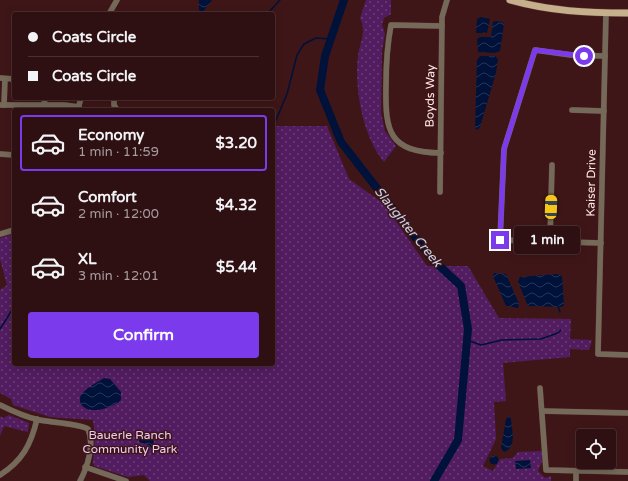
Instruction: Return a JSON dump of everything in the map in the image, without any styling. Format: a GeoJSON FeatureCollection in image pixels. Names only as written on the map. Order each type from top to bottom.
{"type":"FeatureCollection","features":[{"type":"Feature","properties":{"kind":"main road"},"geometry":{"type":"LineString","coordinates":[[510,0],[551,10],[628,13]]}},
{"type":"Feature","properties":{"kind":"street"},"geometry":{"type":"LineString","coordinates":[[110,12],[117,0]]}},
{"type":"Feature","properties":{"kind":"street","name":"Boyds Way"},"geometry":{"type":"LineString","coordinates":[[440,192],[442,26],[443,12],[447,0]]}},
{"type":"Feature","properties":{"kind":"street","name":"Kaiser Drive"},"geometry":{"type":"LineString","coordinates":[[606,13],[598,354],[628,355]]}},
{"type":"Feature","properties":{"kind":"street"},"geometry":{"type":"LineString","coordinates":[[441,153],[414,151],[400,143],[388,126],[386,110],[387,48],[392,25],[442,26]]}},
{"type":"Feature","properties":{"kind":"street"},"geometry":{"type":"LineString","coordinates":[[601,243],[500,240],[503,158],[506,139],[535,50],[571,55],[605,56]]}},
{"type":"Feature","properties":{"kind":"street"},"geometry":{"type":"LineString","coordinates":[[12,79],[2,78],[2,105],[64,105],[74,108]]}},
{"type":"Feature","properties":{"kind":"street"},"geometry":{"type":"LineString","coordinates":[[44,105],[45,100]]}},
{"type":"Feature","properties":{"kind":"street"},"geometry":{"type":"LineString","coordinates":[[58,106],[64,108]]}},
{"type":"Feature","properties":{"kind":"street"},"geometry":{"type":"LineString","coordinates":[[572,110],[604,111]]}},
{"type":"Feature","properties":{"kind":"street"},"geometry":{"type":"LineString","coordinates":[[0,154],[12,154]]}},
{"type":"Feature","properties":{"kind":"street"},"geometry":{"type":"LineString","coordinates":[[550,241],[552,165]]}},
{"type":"Feature","properties":{"kind":"street"},"geometry":{"type":"LineString","coordinates":[[0,234],[12,231]]}},
{"type":"Feature","properties":{"kind":"street"},"geometry":{"type":"LineString","coordinates":[[540,388],[546,470],[628,472]]}},
{"type":"Feature","properties":{"kind":"street"},"geometry":{"type":"LineString","coordinates":[[0,405],[37,419],[83,426],[88,429],[90,442],[85,467],[80,481]]}},
{"type":"Feature","properties":{"kind":"street"},"geometry":{"type":"LineString","coordinates":[[542,411],[628,413]]}},
{"type":"Feature","properties":{"kind":"street"},"geometry":{"type":"LineString","coordinates":[[0,475],[17,463],[26,451],[37,419]]}},
{"type":"Feature","properties":{"kind":"street"},"geometry":{"type":"LineString","coordinates":[[85,467],[126,481]]}},
{"type":"Feature","properties":{"kind":"street"},"geometry":{"type":"LineString","coordinates":[[576,470],[576,481]]}},
{"type":"Feature","properties":{"kind":"green space"},"geometry":{"type":"Polygon","coordinates":[[[366,0],[391,0],[391,14],[384,18],[382,24],[385,34],[382,51],[381,113],[385,131],[396,146],[384,162],[377,152],[365,126],[357,83],[358,56],[363,32],[360,18],[366,0]]]}},
{"type":"Feature","properties":{"kind":"green space","name":"Bauerle Ranch Community Park"},"geometry":{"type":"Polygon","coordinates":[[[275,126],[327,126],[349,179],[384,204],[427,266],[468,266],[499,318],[571,319],[570,339],[592,340],[589,350],[570,349],[570,357],[503,363],[506,401],[494,402],[496,439],[483,466],[493,471],[500,459],[513,458],[518,452],[542,451],[542,461],[538,471],[545,478],[551,476],[551,481],[150,481],[144,475],[128,477],[94,466],[95,437],[93,420],[50,417],[13,405],[11,399],[0,393],[0,290],[7,285],[0,259],[0,238],[12,235],[12,366],[275,366],[275,126]]]}},
{"type":"Feature","properties":{"kind":"green space"},"geometry":{"type":"Polygon","coordinates":[[[9,415],[29,423],[28,432],[4,426],[0,436],[0,416],[3,418],[9,415]]]}},
{"type":"Feature","properties":{"kind":"water"},"geometry":{"type":"Polygon","coordinates":[[[199,0],[212,0],[203,12],[199,10],[199,0]]]}},
{"type":"Feature","properties":{"kind":"water"},"geometry":{"type":"Polygon","coordinates":[[[481,17],[490,19],[487,33],[476,33],[477,19],[481,17]]]}},
{"type":"Feature","properties":{"kind":"water"},"geometry":{"type":"Polygon","coordinates":[[[496,21],[504,24],[500,51],[494,53],[478,52],[477,39],[480,37],[491,37],[493,22],[496,21]]]}},
{"type":"Feature","properties":{"kind":"water"},"geometry":{"type":"Polygon","coordinates":[[[480,56],[495,56],[498,59],[496,73],[480,127],[477,130],[475,128],[477,60],[480,56]]]}},
{"type":"Feature","properties":{"kind":"water"},"geometry":{"type":"Polygon","coordinates":[[[494,273],[506,274],[519,304],[518,308],[506,306],[493,276],[494,273]]]}},
{"type":"Feature","properties":{"kind":"water"},"geometry":{"type":"Polygon","coordinates":[[[557,274],[562,276],[564,305],[562,307],[528,306],[518,282],[520,277],[557,274]]]}},
{"type":"Feature","properties":{"kind":"water"},"geometry":{"type":"Polygon","coordinates":[[[104,378],[110,379],[121,392],[121,400],[112,406],[101,410],[89,410],[84,408],[80,402],[83,392],[104,378]]]}},
{"type":"Feature","properties":{"kind":"water"},"geometry":{"type":"Polygon","coordinates":[[[509,416],[511,419],[513,438],[511,447],[504,452],[501,448],[506,419],[509,416]]]}},
{"type":"Feature","properties":{"kind":"water"},"geometry":{"type":"Polygon","coordinates":[[[140,436],[151,438],[154,441],[153,447],[151,448],[149,445],[139,442],[140,436]]]}},
{"type":"Feature","properties":{"kind":"water"},"geometry":{"type":"Polygon","coordinates":[[[494,455],[499,460],[494,465],[489,460],[494,455]]]}},
{"type":"Feature","properties":{"kind":"water"},"geometry":{"type":"Polygon","coordinates":[[[530,460],[531,468],[516,469],[515,461],[530,460]]]}},
{"type":"Feature","properties":{"kind":"waterway"},"geometry":{"type":"LineString","coordinates":[[269,12],[280,0]]}},
{"type":"Feature","properties":{"kind":"waterway","name":"Slaughter Creek"},"geometry":{"type":"LineString","coordinates":[[344,0],[325,56],[320,90],[341,142],[432,259],[461,286],[468,329],[458,440],[434,481]]}},
{"type":"Feature","properties":{"kind":"waterway"},"geometry":{"type":"LineString","coordinates":[[275,122],[287,94],[297,55],[304,44],[316,38],[330,39]]}},
{"type":"Feature","properties":{"kind":"waterway"},"geometry":{"type":"LineString","coordinates":[[558,306],[560,312]]}},
{"type":"Feature","properties":{"kind":"waterway"},"geometry":{"type":"LineString","coordinates":[[0,329],[12,310]]}},
{"type":"Feature","properties":{"kind":"waterway"},"geometry":{"type":"LineString","coordinates":[[467,340],[481,345],[502,340],[541,339],[558,333],[561,330]]}},
{"type":"Feature","properties":{"kind":"route"},"geometry":{"type":"LineString","coordinates":[[500,240],[504,149],[535,50],[584,56]]}}]}
